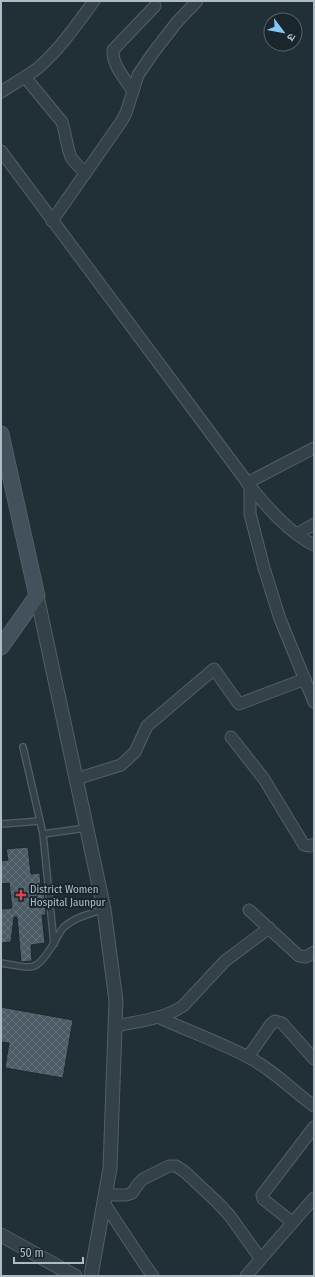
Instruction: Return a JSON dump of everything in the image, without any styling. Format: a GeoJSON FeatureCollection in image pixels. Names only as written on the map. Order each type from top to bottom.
{"type":"FeatureCollection","features":[{"type":"Feature","properties":{"kind":"main road"},"geometry":{"type":"LineString","coordinates":[[1,434],[4,459],[37,596],[1,647]]}},
{"type":"Feature","properties":{"kind":"street"},"geometry":{"type":"LineString","coordinates":[[1,92],[38,68],[52,54],[94,1]]}},
{"type":"Feature","properties":{"kind":"street"},"geometry":{"type":"LineString","coordinates":[[52,221],[121,122],[126,113],[138,75],[177,22],[197,1]]}},
{"type":"Feature","properties":{"kind":"street"},"geometry":{"type":"LineString","coordinates":[[132,91],[116,64],[113,56],[113,50],[155,6]]}},
{"type":"Feature","properties":{"kind":"street"},"geometry":{"type":"LineString","coordinates":[[25,77],[62,122],[72,160],[86,173]]}},
{"type":"Feature","properties":{"kind":"street"},"geometry":{"type":"LineString","coordinates":[[1,151],[248,485],[273,513],[297,534],[314,545]]}},
{"type":"Feature","properties":{"kind":"street"},"geometry":{"type":"LineString","coordinates":[[248,485],[314,448]]}},
{"type":"Feature","properties":{"kind":"street"},"geometry":{"type":"LineString","coordinates":[[248,485],[250,514],[264,568],[280,618],[314,702]]}},
{"type":"Feature","properties":{"kind":"street"},"geometry":{"type":"LineString","coordinates":[[297,534],[314,524]]}},
{"type":"Feature","properties":{"kind":"street"},"geometry":{"type":"LineString","coordinates":[[37,596],[104,909],[116,1001],[110,1168],[91,1276]]}},
{"type":"Feature","properties":{"kind":"street"},"geometry":{"type":"LineString","coordinates":[[76,779],[122,765],[135,752],[147,726],[214,669],[239,704],[305,679]]}},
{"type":"Feature","properties":{"kind":"street"},"geometry":{"type":"LineString","coordinates":[[231,737],[264,779],[304,845],[310,846],[314,844]]}},
{"type":"Feature","properties":{"kind":"street"},"geometry":{"type":"LineString","coordinates":[[249,910],[299,956],[306,958],[314,952]]}},
{"type":"Feature","properties":{"kind":"street"},"geometry":{"type":"LineString","coordinates":[[116,1026],[158,1017],[183,1006],[225,961],[269,928]]}},
{"type":"Feature","properties":{"kind":"street"},"geometry":{"type":"LineString","coordinates":[[158,1017],[248,1057],[271,1071],[314,1106]]}},
{"type":"Feature","properties":{"kind":"street"},"geometry":{"type":"LineString","coordinates":[[248,1057],[271,1024],[275,1021],[282,1024],[314,1059]]}},
{"type":"Feature","properties":{"kind":"street"},"geometry":{"type":"LineString","coordinates":[[305,1099],[314,1092]]}},
{"type":"Feature","properties":{"kind":"street"},"geometry":{"type":"LineString","coordinates":[[292,1222],[263,1199],[262,1195],[314,1127]]}},
{"type":"Feature","properties":{"kind":"street"},"geometry":{"type":"LineString","coordinates":[[105,1199],[132,1193],[143,1179],[169,1166],[176,1166],[185,1172],[230,1216],[260,1258]]}},
{"type":"Feature","properties":{"kind":"street"},"geometry":{"type":"LineString","coordinates":[[260,1276],[248,1273],[314,1198]]}},
{"type":"Feature","properties":{"kind":"street"},"geometry":{"type":"LineString","coordinates":[[105,1199],[153,1276]]}},
{"type":"Feature","properties":{"kind":"street"},"geometry":{"type":"LineString","coordinates":[[1,1235],[75,1276]]}},
{"type":"Feature","properties":{"kind":"lane"},"geometry":{"type":"LineString","coordinates":[[23,747],[43,834],[54,944]]}},
{"type":"Feature","properties":{"kind":"lane"},"geometry":{"type":"LineString","coordinates":[[1,824],[40,821]]}},
{"type":"Feature","properties":{"kind":"lane"},"geometry":{"type":"LineString","coordinates":[[43,834],[87,828]]}},
{"type":"Feature","properties":{"kind":"lane"},"geometry":{"type":"LineString","coordinates":[[1,963],[29,968],[35,967],[46,956],[63,928],[73,920],[104,909]]}},
{"type":"Feature","properties":{"kind":"building"},"geometry":{"type":"Polygon","coordinates":[[[28,847],[31,874],[40,873],[41,888],[44,888],[46,915],[42,915],[45,943],[31,945],[32,961],[21,962],[17,917],[14,917],[11,942],[1,943],[1,909],[12,908],[9,883],[1,884],[1,861],[8,860],[6,849],[28,847]]]}},
{"type":"Feature","properties":{"kind":"building"},"geometry":{"type":"Polygon","coordinates":[[[1,1007],[73,1020],[63,1078],[5,1068],[9,1043],[1,1042],[1,1007]]]}},
{"type":"Feature","properties":{"kind":"place","name":"District Women Hospital Jaunpur"},"geometry":{"type":"Point","coordinates":[21,895]}}]}
